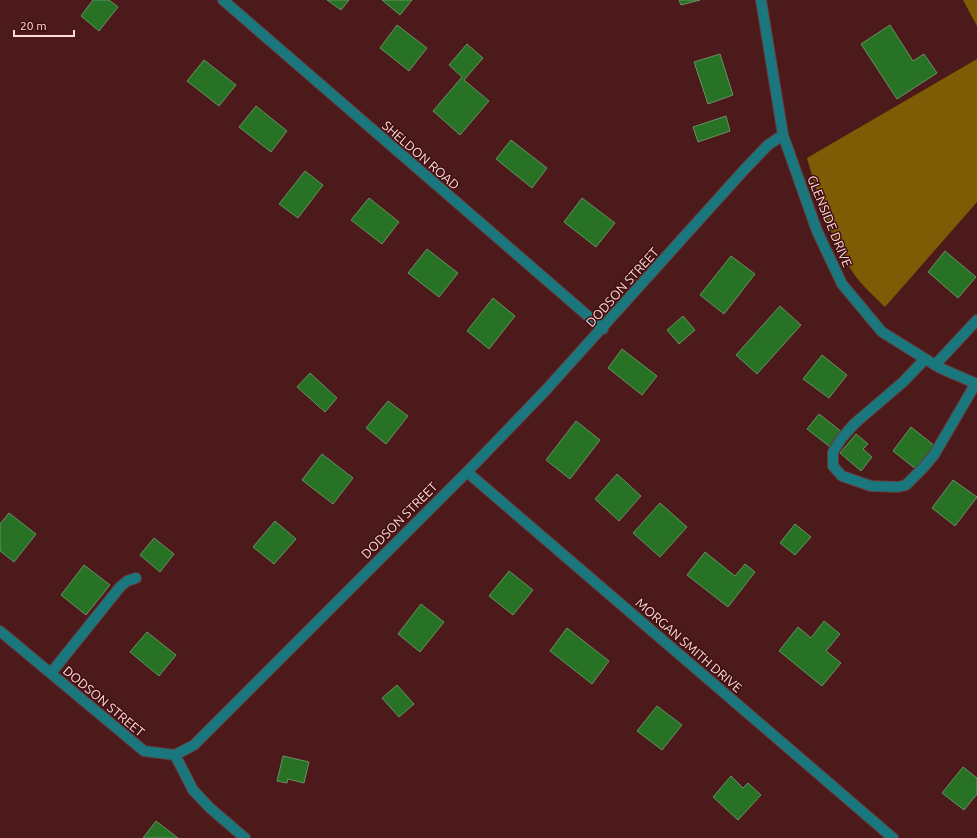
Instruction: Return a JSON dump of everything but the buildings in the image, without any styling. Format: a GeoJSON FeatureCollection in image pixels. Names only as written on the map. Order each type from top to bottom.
{"type":"FeatureCollection","features":[{"type":"Feature","properties":{"kind":"street","name":"SHELDON ROAD"},"geometry":{"type":"LineString","coordinates":[[223,0],[603,328]]}},
{"type":"Feature","properties":{"kind":"street","name":"GLENSIDE DRIVE"},"geometry":{"type":"LineString","coordinates":[[761,0],[783,135],[817,231],[842,284],[882,332],[935,365],[976,384]]}},
{"type":"Feature","properties":{"kind":"street","name":"DODSON STREET"},"geometry":{"type":"LineString","coordinates":[[0,631],[144,751],[176,755],[194,745],[467,472],[603,328],[744,170],[768,145],[783,135]]}},
{"type":"Feature","properties":{"kind":"street"},"geometry":{"type":"LineString","coordinates":[[935,365],[977,320]]}},
{"type":"Feature","properties":{"kind":"street"},"geometry":{"type":"LineString","coordinates":[[925,359],[903,382],[854,424],[841,439],[833,452],[833,466],[842,476],[871,486],[898,487],[906,484],[934,455],[976,384]]}},
{"type":"Feature","properties":{"kind":"street","name":"MORGAN SMITH DRIVE"},"geometry":{"type":"LineString","coordinates":[[467,472],[893,838]]}},
{"type":"Feature","properties":{"kind":"street"},"geometry":{"type":"LineString","coordinates":[[51,674],[120,587],[127,581],[136,578]]}},
{"type":"Feature","properties":{"kind":"street"},"geometry":{"type":"LineString","coordinates":[[176,755],[193,790],[210,808],[245,838]]}},
{"type":"Feature","properties":{"kind":"shaded area"},"geometry":{"type":"Polygon","coordinates":[[[963,0],[977,0],[977,26],[963,0]]]}},
{"type":"Feature","properties":{"kind":"shaded area"},"geometry":{"type":"Polygon","coordinates":[[[977,59],[977,202],[885,307],[857,278],[838,247],[826,218],[807,158],[977,59]]]}}]}
